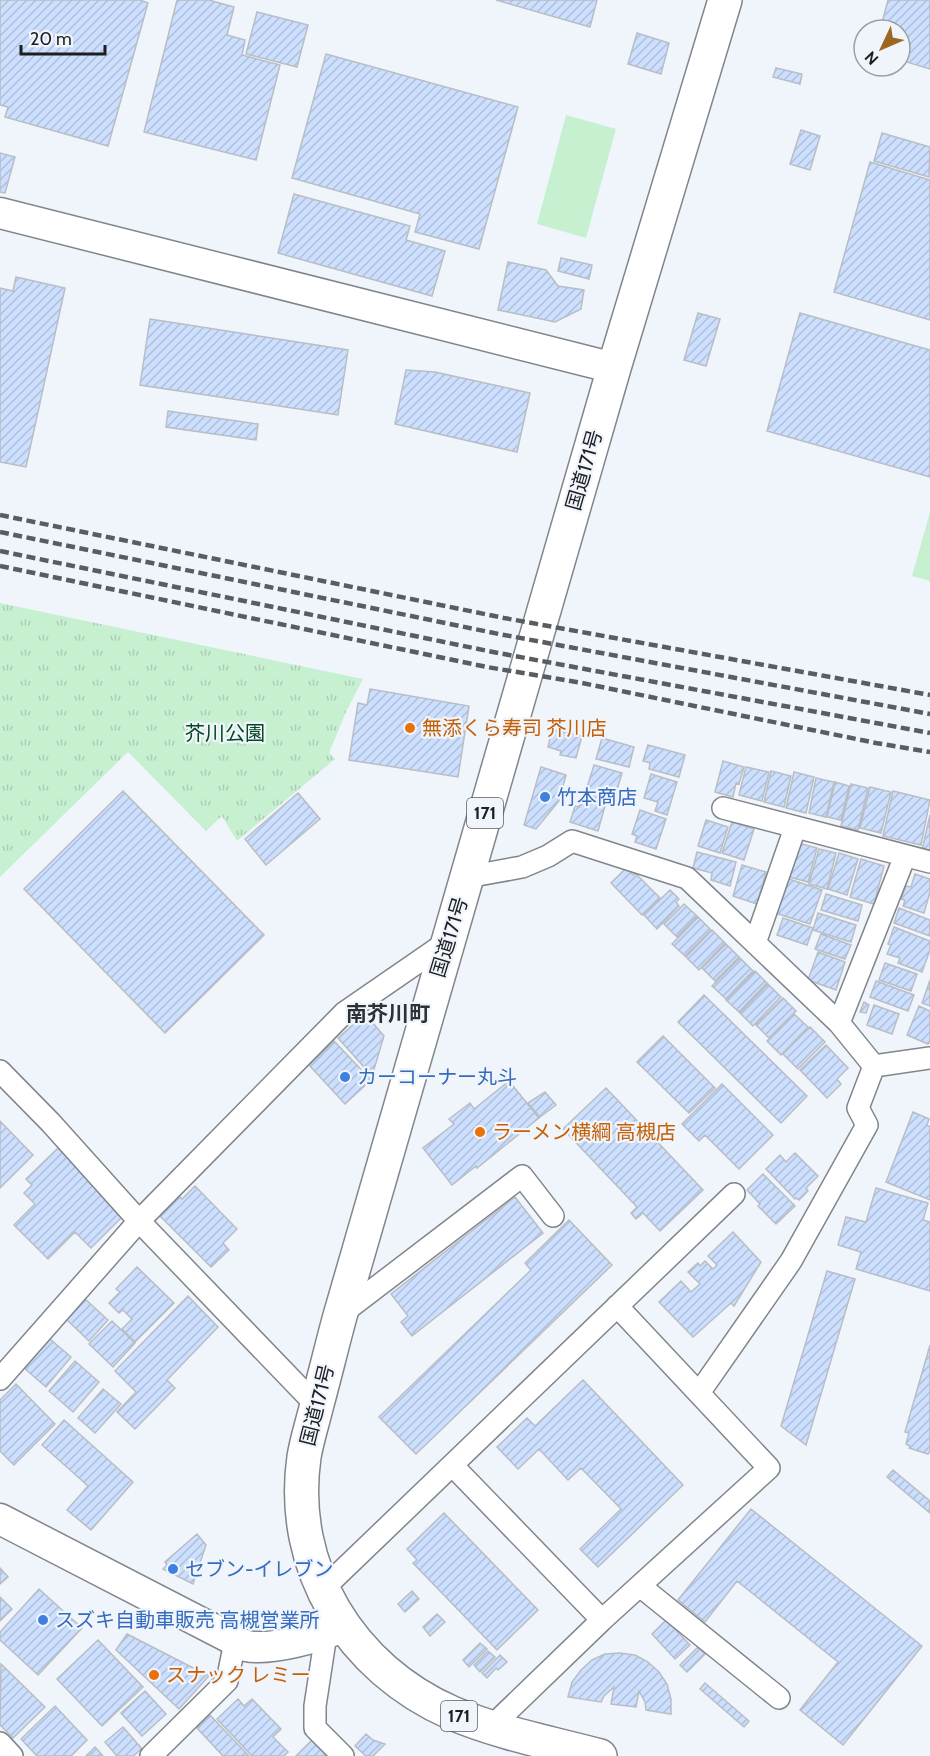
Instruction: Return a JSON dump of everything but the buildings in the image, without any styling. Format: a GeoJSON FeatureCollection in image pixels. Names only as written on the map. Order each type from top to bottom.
{"type":"FeatureCollection","features":[{"type":"Feature","properties":{"kind":"highway","name":"国道171号"},"geometry":{"type":"LineString","coordinates":[[600,1756],[490,1728],[434,1704],[403,1686],[335,1630],[307,1538],[302,1484],[304,1457],[340,1316],[614,368],[725,0]]}},
{"type":"Feature","properties":{"kind":"street"},"geometry":{"type":"LineString","coordinates":[[0,213],[614,368]]}},
{"type":"Feature","properties":{"kind":"street"},"geometry":{"type":"LineString","coordinates":[[723,808],[930,862]]}},
{"type":"Feature","properties":{"kind":"street"},"geometry":{"type":"LineString","coordinates":[[755,943],[795,828]]}},
{"type":"Feature","properties":{"kind":"street"},"geometry":{"type":"LineString","coordinates":[[467,877],[522,867],[548,856],[572,841],[687,878],[838,1023],[874,1066]]}},
{"type":"Feature","properties":{"kind":"street"},"geometry":{"type":"LineString","coordinates":[[838,1023],[905,856]]}},
{"type":"Feature","properties":{"kind":"street"},"geometry":{"type":"LineString","coordinates":[[0,1379],[139,1221],[344,1013],[447,942]]}},
{"type":"Feature","properties":{"kind":"street"},"geometry":{"type":"LineString","coordinates":[[874,1066],[930,1058]]}},
{"type":"Feature","properties":{"kind":"street"},"geometry":{"type":"LineString","coordinates":[[699,1393],[791,1261],[867,1125],[858,1108],[874,1066]]}},
{"type":"Feature","properties":{"kind":"street"},"geometry":{"type":"LineString","coordinates":[[0,1071],[51,1123],[139,1221],[316,1406]]}},
{"type":"Feature","properties":{"kind":"street"},"geometry":{"type":"LineString","coordinates":[[340,1316],[522,1176],[553,1216]]}},
{"type":"Feature","properties":{"kind":"street"},"geometry":{"type":"LineString","coordinates":[[322,1590],[734,1194]]}},
{"type":"Feature","properties":{"kind":"street"},"geometry":{"type":"LineString","coordinates":[[490,1728],[602,1620],[769,1468],[617,1306]]}},
{"type":"Feature","properties":{"kind":"street"},"geometry":{"type":"LineString","coordinates":[[452,1465],[602,1620]]}},
{"type":"Feature","properties":{"kind":"street"},"geometry":{"type":"LineString","coordinates":[[0,1520],[236,1642],[255,1648],[266,1647],[335,1630],[315,1706],[315,1728],[343,1756]]}},
{"type":"Feature","properties":{"kind":"street"},"geometry":{"type":"LineString","coordinates":[[640,1586],[779,1698]]}},
{"type":"Feature","properties":{"kind":"street"},"geometry":{"type":"LineString","coordinates":[[151,1756],[227,1681],[236,1642]]}},
{"type":"Feature","properties":{"kind":"street"},"geometry":{"type":"LineString","coordinates":[[0,1743],[12,1756]]}},
{"type":"Feature","properties":{"kind":"green space"},"geometry":{"type":"Polygon","coordinates":[[[566,115],[616,129],[586,238],[537,224],[566,115]]]}},
{"type":"Feature","properties":{"kind":"green space"},"geometry":{"type":"Polygon","coordinates":[[[930,512],[930,581],[912,576],[930,512]]]}},
{"type":"Feature","properties":{"kind":"green space","name":"芥川公園"},"geometry":{"type":"Polygon","coordinates":[[[0,603],[363,679],[329,753],[335,759],[237,841],[222,816],[206,831],[128,752],[0,877],[0,603]]]}},
{"type":"Feature","properties":{"kind":"railway"},"geometry":{"type":"LineString","coordinates":[[0,515],[504,618],[930,695]]}},
{"type":"Feature","properties":{"kind":"railway"},"geometry":{"type":"LineString","coordinates":[[0,532],[499,634],[930,714]]}},
{"type":"Feature","properties":{"kind":"railway"},"geometry":{"type":"LineString","coordinates":[[0,551],[493,652],[930,733]]}},
{"type":"Feature","properties":{"kind":"railway"},"geometry":{"type":"LineString","coordinates":[[0,566],[487,667],[582,683],[930,752]]}},
{"type":"Feature","properties":{"kind":"place","name":"無添くら寿司 芥川店"},"geometry":{"type":"Point","coordinates":[410,728]}},
{"type":"Feature","properties":{"kind":"place","name":"竹本商店"},"geometry":{"type":"Point","coordinates":[545,797]}},
{"type":"Feature","properties":{"kind":"place","name":"カーコーナー丸斗"},"geometry":{"type":"Point","coordinates":[345,1077]}},
{"type":"Feature","properties":{"kind":"place","name":"ラーメン横綱 高槻店"},"geometry":{"type":"Point","coordinates":[480,1132]}},
{"type":"Feature","properties":{"kind":"place","name":"セブン-イレブン"},"geometry":{"type":"Point","coordinates":[173,1569]}},
{"type":"Feature","properties":{"kind":"place","name":"スズキ自動車販売 高槻営業所"},"geometry":{"type":"Point","coordinates":[43,1620]}},
{"type":"Feature","properties":{"kind":"place","name":"スナック レミー"},"geometry":{"type":"Point","coordinates":[154,1675]}},
{"type":"Feature","properties":{"kind":"district","name":"南芥川町"},"geometry":{"type":"Point","coordinates":[388,1013]}}]}
